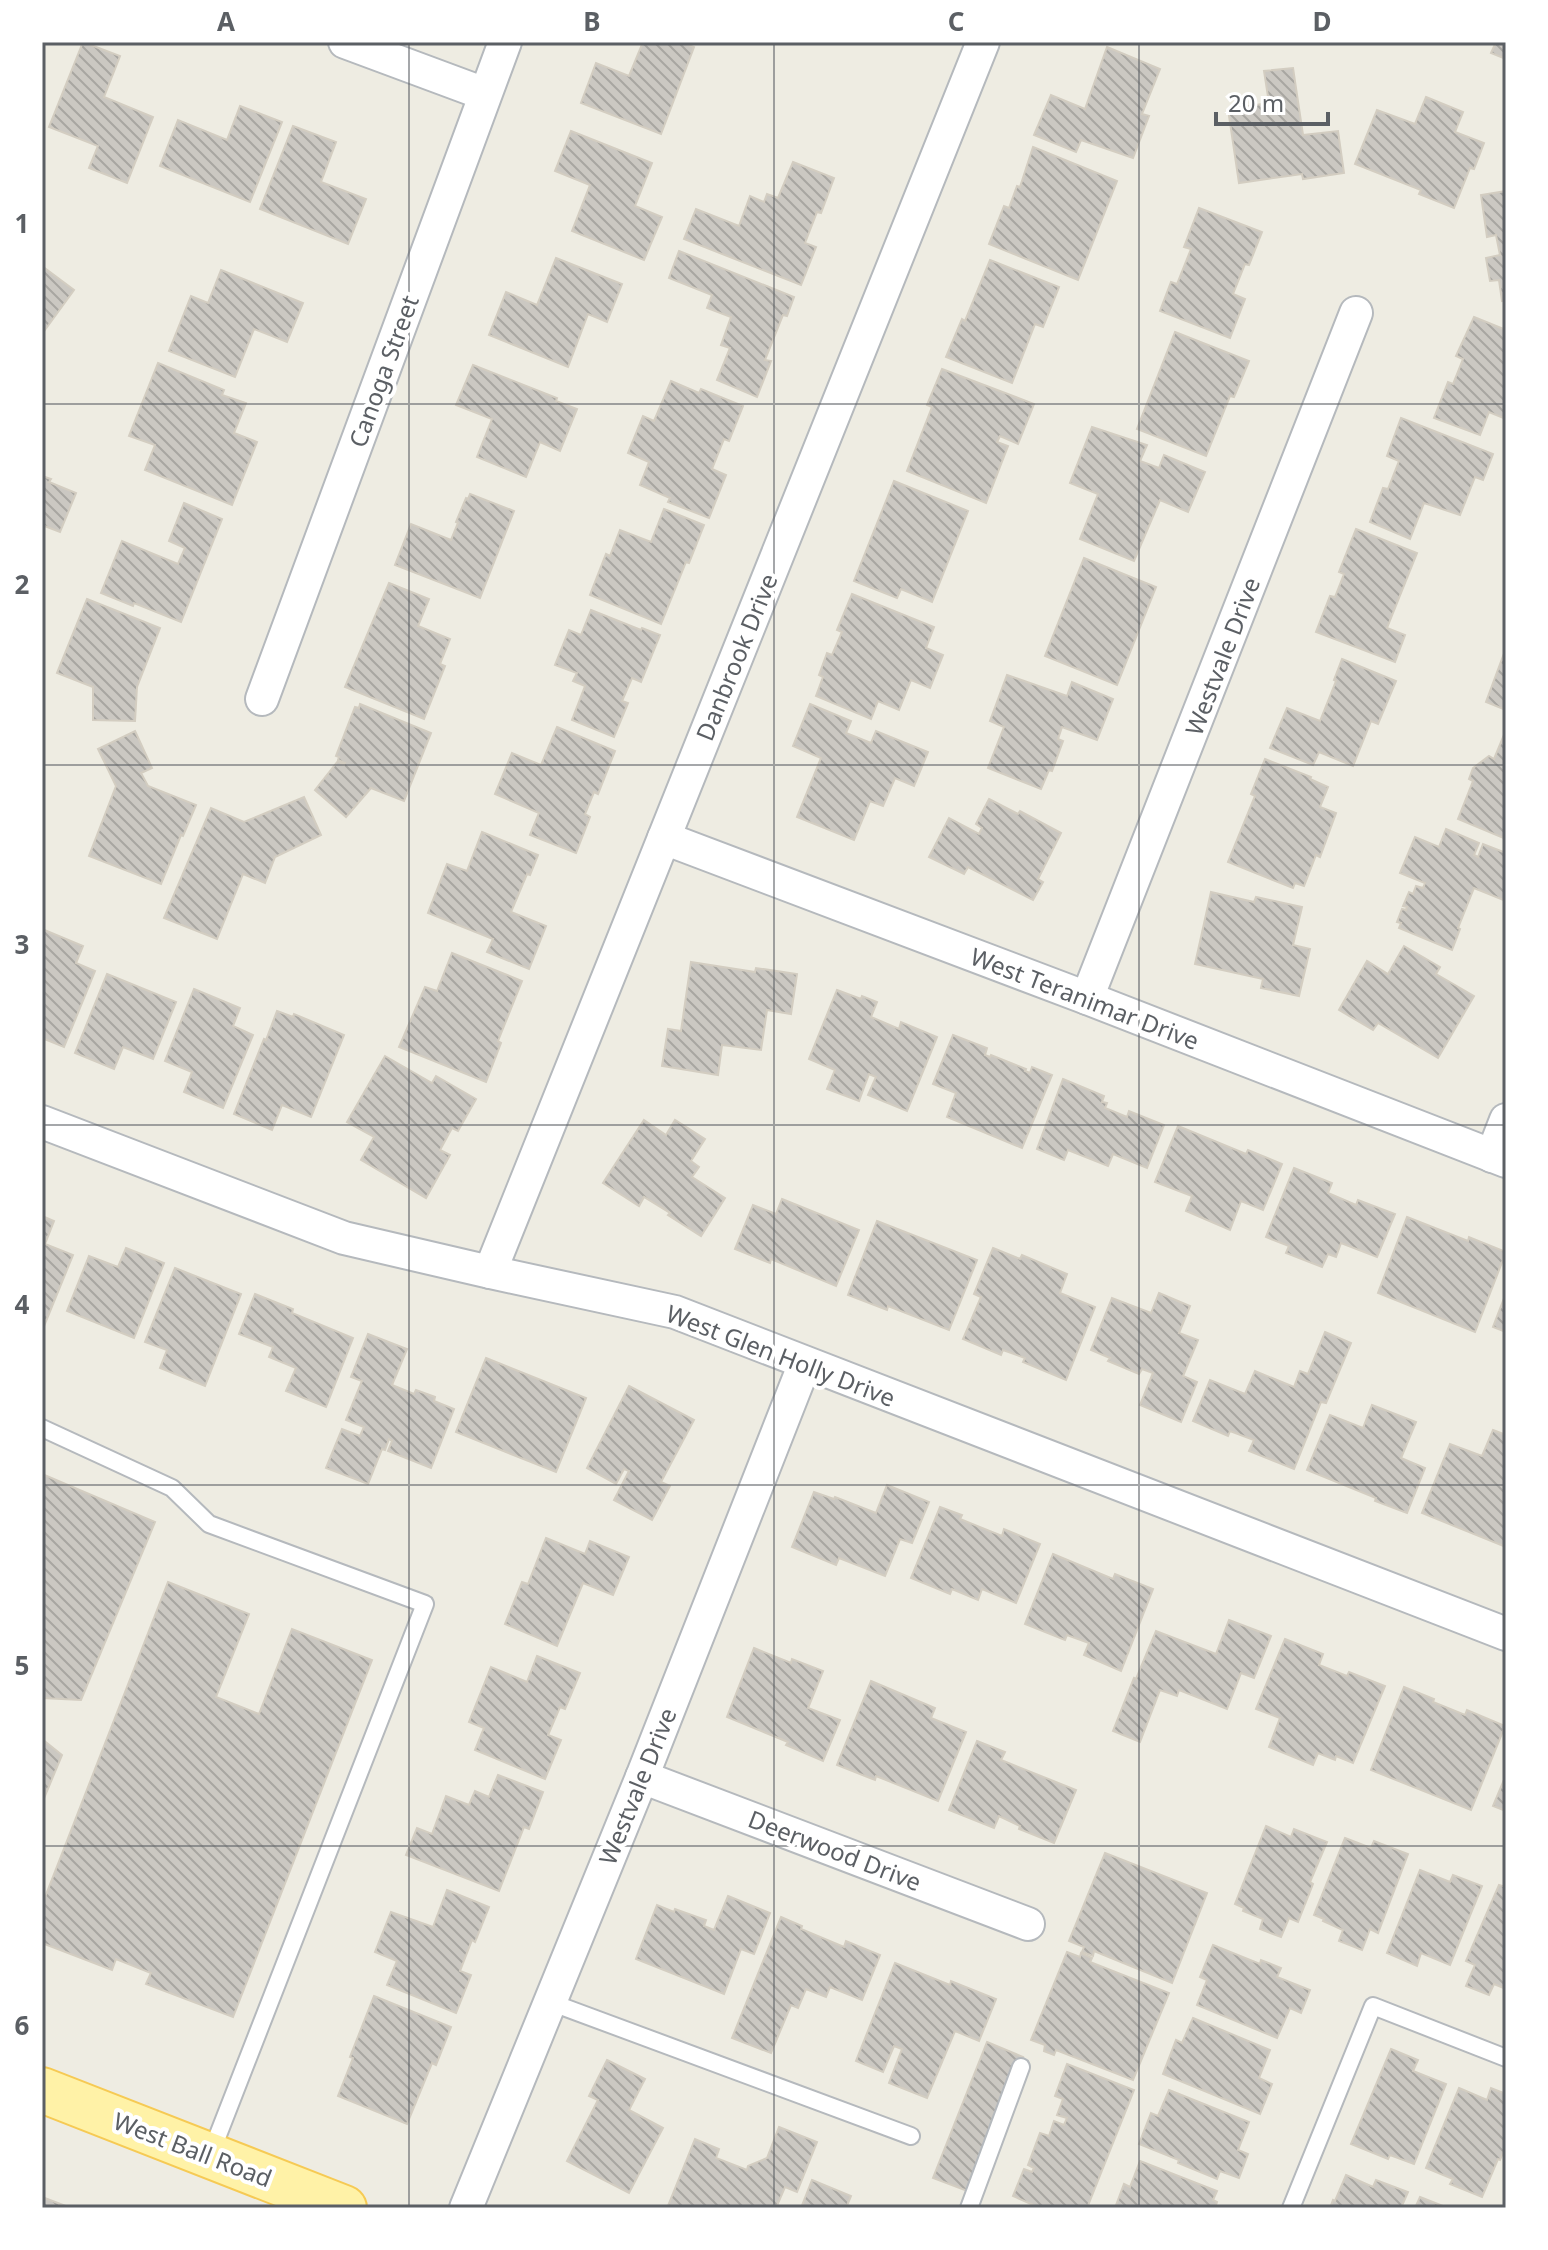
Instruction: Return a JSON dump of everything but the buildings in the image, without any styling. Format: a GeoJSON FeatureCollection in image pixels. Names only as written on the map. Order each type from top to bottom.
{"type":"FeatureCollection","features":[{"type":"Feature","properties":{"kind":"main road","name":"West Ball Road"},"geometry":{"type":"LineString","coordinates":[[42,2090],[210,2155],[290,2198],[344,2208]]}},
{"type":"Feature","properties":{"kind":"street"},"geometry":{"type":"LineString","coordinates":[[345,42],[485,94]]}},
{"type":"Feature","properties":{"kind":"street","name":"Canoga Street"},"geometry":{"type":"LineString","coordinates":[[262,699],[505,42]]}},
{"type":"Feature","properties":{"kind":"street","name":"Danbrook Drive"},"geometry":{"type":"LineString","coordinates":[[490,1272],[983,42]]}},
{"type":"Feature","properties":{"kind":"street","name":"Westvale Drive"},"geometry":{"type":"LineString","coordinates":[[1087,998],[1356,313]]}},
{"type":"Feature","properties":{"kind":"street","name":"West Teranimar Drive"},"geometry":{"type":"LineString","coordinates":[[664,838],[1499,1158]]}},
{"type":"Feature","properties":{"kind":"street"},"geometry":{"type":"LineString","coordinates":[[1499,1158],[1506,1120]]}},
{"type":"Feature","properties":{"kind":"street","name":"West Glen Holly Drive"},"geometry":{"type":"LineString","coordinates":[[42,1122],[344,1238],[675,1312],[1506,1634]]}},
{"type":"Feature","properties":{"kind":"street","name":"Westvale Drive"},"geometry":{"type":"LineString","coordinates":[[466,2208],[642,1777],[805,1363]]}},
{"type":"Feature","properties":{"kind":"street","name":"Deerwood Drive"},"geometry":{"type":"LineString","coordinates":[[642,1777],[1028,1924]]}},
{"type":"Feature","properties":{"kind":"lane"},"geometry":{"type":"LineString","coordinates":[[42,1428],[172,1488],[209,1524],[425,1604],[210,2155]]}},
{"type":"Feature","properties":{"kind":"lane"},"geometry":{"type":"LineString","coordinates":[[550,2002],[911,2136]]}},
{"type":"Feature","properties":{"kind":"lane"},"geometry":{"type":"LineString","coordinates":[[1291,2208],[1373,2006],[1506,2058]]}},
{"type":"Feature","properties":{"kind":"lane"},"geometry":{"type":"LineString","coordinates":[[969,2208],[1021,2067]]}}]}
